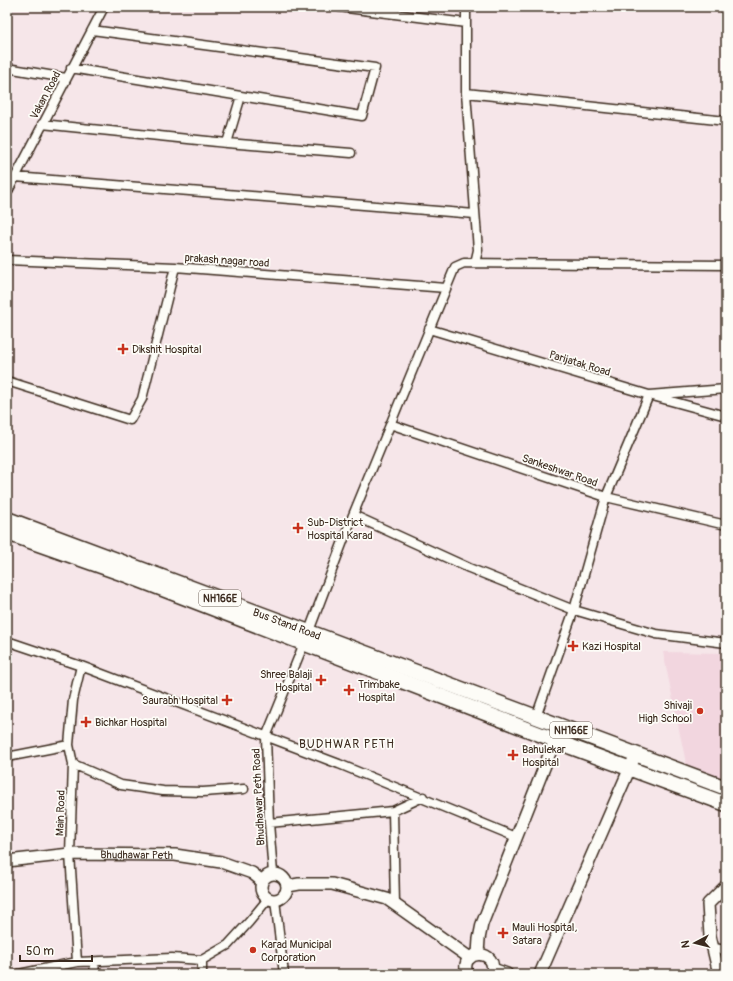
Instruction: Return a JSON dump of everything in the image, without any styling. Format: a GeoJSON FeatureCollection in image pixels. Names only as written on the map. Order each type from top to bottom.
{"type":"FeatureCollection","features":[{"type":"Feature","properties":{"kind":"highway","name":"Bus Stand Road"},"geometry":{"type":"LineString","coordinates":[[7,519],[25,525],[304,643],[416,671],[536,717]]}},
{"type":"Feature","properties":{"kind":"highway","name":"NH166E"},"geometry":{"type":"LineString","coordinates":[[7,533],[129,576],[571,747],[726,804]]}},
{"type":"Feature","properties":{"kind":"highway","name":"NH166E"},"geometry":{"type":"LineString","coordinates":[[536,717],[726,788]]}},
{"type":"Feature","properties":{"kind":"street","name":"Vakan Road"},"geometry":{"type":"LineString","coordinates":[[7,193],[104,7]]}},
{"type":"Feature","properties":{"kind":"street"},"geometry":{"type":"LineString","coordinates":[[339,7],[466,23]]}},
{"type":"Feature","properties":{"kind":"street"},"geometry":{"type":"LineString","coordinates":[[466,7],[466,93],[478,250],[475,263]]}},
{"type":"Feature","properties":{"kind":"street"},"geometry":{"type":"LineString","coordinates":[[72,68],[362,116],[374,68],[92,30]]}},
{"type":"Feature","properties":{"kind":"street"},"geometry":{"type":"LineString","coordinates":[[7,68],[66,78]]}},
{"type":"Feature","properties":{"kind":"street"},"geometry":{"type":"LineString","coordinates":[[466,93],[726,120]]}},
{"type":"Feature","properties":{"kind":"street"},"geometry":{"type":"LineString","coordinates":[[226,143],[241,96]]}},
{"type":"Feature","properties":{"kind":"street"},"geometry":{"type":"LineString","coordinates":[[42,124],[226,143],[351,153]]}},
{"type":"Feature","properties":{"kind":"street"},"geometry":{"type":"LineString","coordinates":[[15,177],[475,214]]}},
{"type":"Feature","properties":{"kind":"street","name":"prakash nagar road"},"geometry":{"type":"LineString","coordinates":[[7,260],[175,267],[446,288]]}},
{"type":"Feature","properties":{"kind":"street","name":"Bhudhawar Peth Road"},"geometry":{"type":"LineString","coordinates":[[273,873],[269,823],[266,737],[353,515],[454,267],[464,262],[726,265]]}},
{"type":"Feature","properties":{"kind":"street"},"geometry":{"type":"LineString","coordinates":[[7,381],[130,420],[142,399],[175,267]]}},
{"type":"Feature","properties":{"kind":"street","name":"Parijatak Road"},"geometry":{"type":"LineString","coordinates":[[429,329],[649,395],[726,416]]}},
{"type":"Feature","properties":{"kind":"street"},"geometry":{"type":"LineString","coordinates":[[536,717],[574,610],[606,497],[649,395],[726,388]]}},
{"type":"Feature","properties":{"kind":"street","name":"Sankeshwar Road"},"geometry":{"type":"LineString","coordinates":[[390,424],[606,497],[726,525]]}},
{"type":"Feature","properties":{"kind":"street"},"geometry":{"type":"LineString","coordinates":[[353,515],[468,568],[574,610],[656,634],[726,643]]}},
{"type":"Feature","properties":{"kind":"street"},"geometry":{"type":"LineString","coordinates":[[7,641],[81,666],[339,764],[423,797],[516,837]]}},
{"type":"Feature","properties":{"kind":"street","name":"Main Road"},"geometry":{"type":"LineString","coordinates":[[77,962],[70,854],[72,764],[69,745],[73,700],[81,666]]}},
{"type":"Feature","properties":{"kind":"street"},"geometry":{"type":"LineString","coordinates":[[467,974],[466,965],[474,956],[482,924],[555,740]]}},
{"type":"Feature","properties":{"kind":"street"},"geometry":{"type":"LineString","coordinates":[[7,756],[69,745]]}},
{"type":"Feature","properties":{"kind":"street"},"geometry":{"type":"LineString","coordinates":[[540,974],[636,754]]}},
{"type":"Feature","properties":{"kind":"street"},"geometry":{"type":"LineString","coordinates":[[72,764],[120,784],[163,791],[203,792],[244,789]]}},
{"type":"Feature","properties":{"kind":"street"},"geometry":{"type":"LineString","coordinates":[[269,823],[393,811],[423,797]]}},
{"type":"Feature","properties":{"kind":"street"},"geometry":{"type":"LineString","coordinates":[[393,811],[395,904]]}},
{"type":"Feature","properties":{"kind":"street","name":"Bhudhawar Peth"},"geometry":{"type":"LineString","coordinates":[[7,861],[70,854],[175,855],[221,862],[252,873],[262,881]]}},
{"type":"Feature","properties":{"kind":"street"},"geometry":{"type":"LineString","coordinates":[[19,974],[77,962],[172,958],[202,960],[228,945],[271,900],[282,898],[286,893],[288,886],[287,882],[283,876],[273,873],[268,874],[262,881],[261,888],[263,894],[271,900],[284,974]]}},
{"type":"Feature","properties":{"kind":"street"},"geometry":{"type":"LineString","coordinates":[[288,886],[299,884],[332,884],[387,899],[474,956],[483,954],[490,959],[492,963],[492,972],[508,974]]}},
{"type":"Feature","properties":{"kind":"street"},"geometry":{"type":"LineString","coordinates":[[720,974],[710,936],[708,904],[726,886]]}},
{"type":"Feature","properties":{"kind":"street"},"geometry":{"type":"LineString","coordinates":[[714,948],[726,950]]}},
{"type":"Feature","properties":{"kind":"street"},"geometry":{"type":"LineString","coordinates":[[202,960],[202,974]]}},
{"type":"Feature","properties":{"kind":"street"},"geometry":{"type":"LineString","coordinates":[[94,962],[95,974]]}},
{"type":"Feature","properties":{"kind":"shaded area","name":"Shivaji High School"},"geometry":{"type":"Polygon","coordinates":[[[663,652],[726,653],[726,785],[687,768],[663,652]]]}},
{"type":"Feature","properties":{"kind":"place","name":"Dikshit Hospital"},"geometry":{"type":"Point","coordinates":[123,349]}},
{"type":"Feature","properties":{"kind":"place","name":"Sub-District Hospital Karad"},"geometry":{"type":"Point","coordinates":[298,528]}},
{"type":"Feature","properties":{"kind":"place","name":"Kazi Hospital"},"geometry":{"type":"Point","coordinates":[573,646]}},
{"type":"Feature","properties":{"kind":"place","name":"Shree Balaji Hospital"},"geometry":{"type":"Point","coordinates":[321,680]}},
{"type":"Feature","properties":{"kind":"place","name":"Trimbake Hospital"},"geometry":{"type":"Point","coordinates":[349,690]}},
{"type":"Feature","properties":{"kind":"place","name":"Saurabh Hospital"},"geometry":{"type":"Point","coordinates":[227,700]}},
{"type":"Feature","properties":{"kind":"place","name":"Shivaji High School"},"geometry":{"type":"Point","coordinates":[700,711]}},
{"type":"Feature","properties":{"kind":"place","name":"Bichkar Hospital"},"geometry":{"type":"Point","coordinates":[86,722]}},
{"type":"Feature","properties":{"kind":"place","name":"Bahulekar Hospital"},"geometry":{"type":"Point","coordinates":[513,755]}},
{"type":"Feature","properties":{"kind":"place","name":"Mauli Hospital, Satara"},"geometry":{"type":"Point","coordinates":[503,933]}},
{"type":"Feature","properties":{"kind":"place","name":"Karad Municipal Corporation"},"geometry":{"type":"Point","coordinates":[253,950]}},
{"type":"Feature","properties":{"kind":"district","name":"BUDHWAR PETH"},"geometry":{"type":"Point","coordinates":[347,744]}}]}
